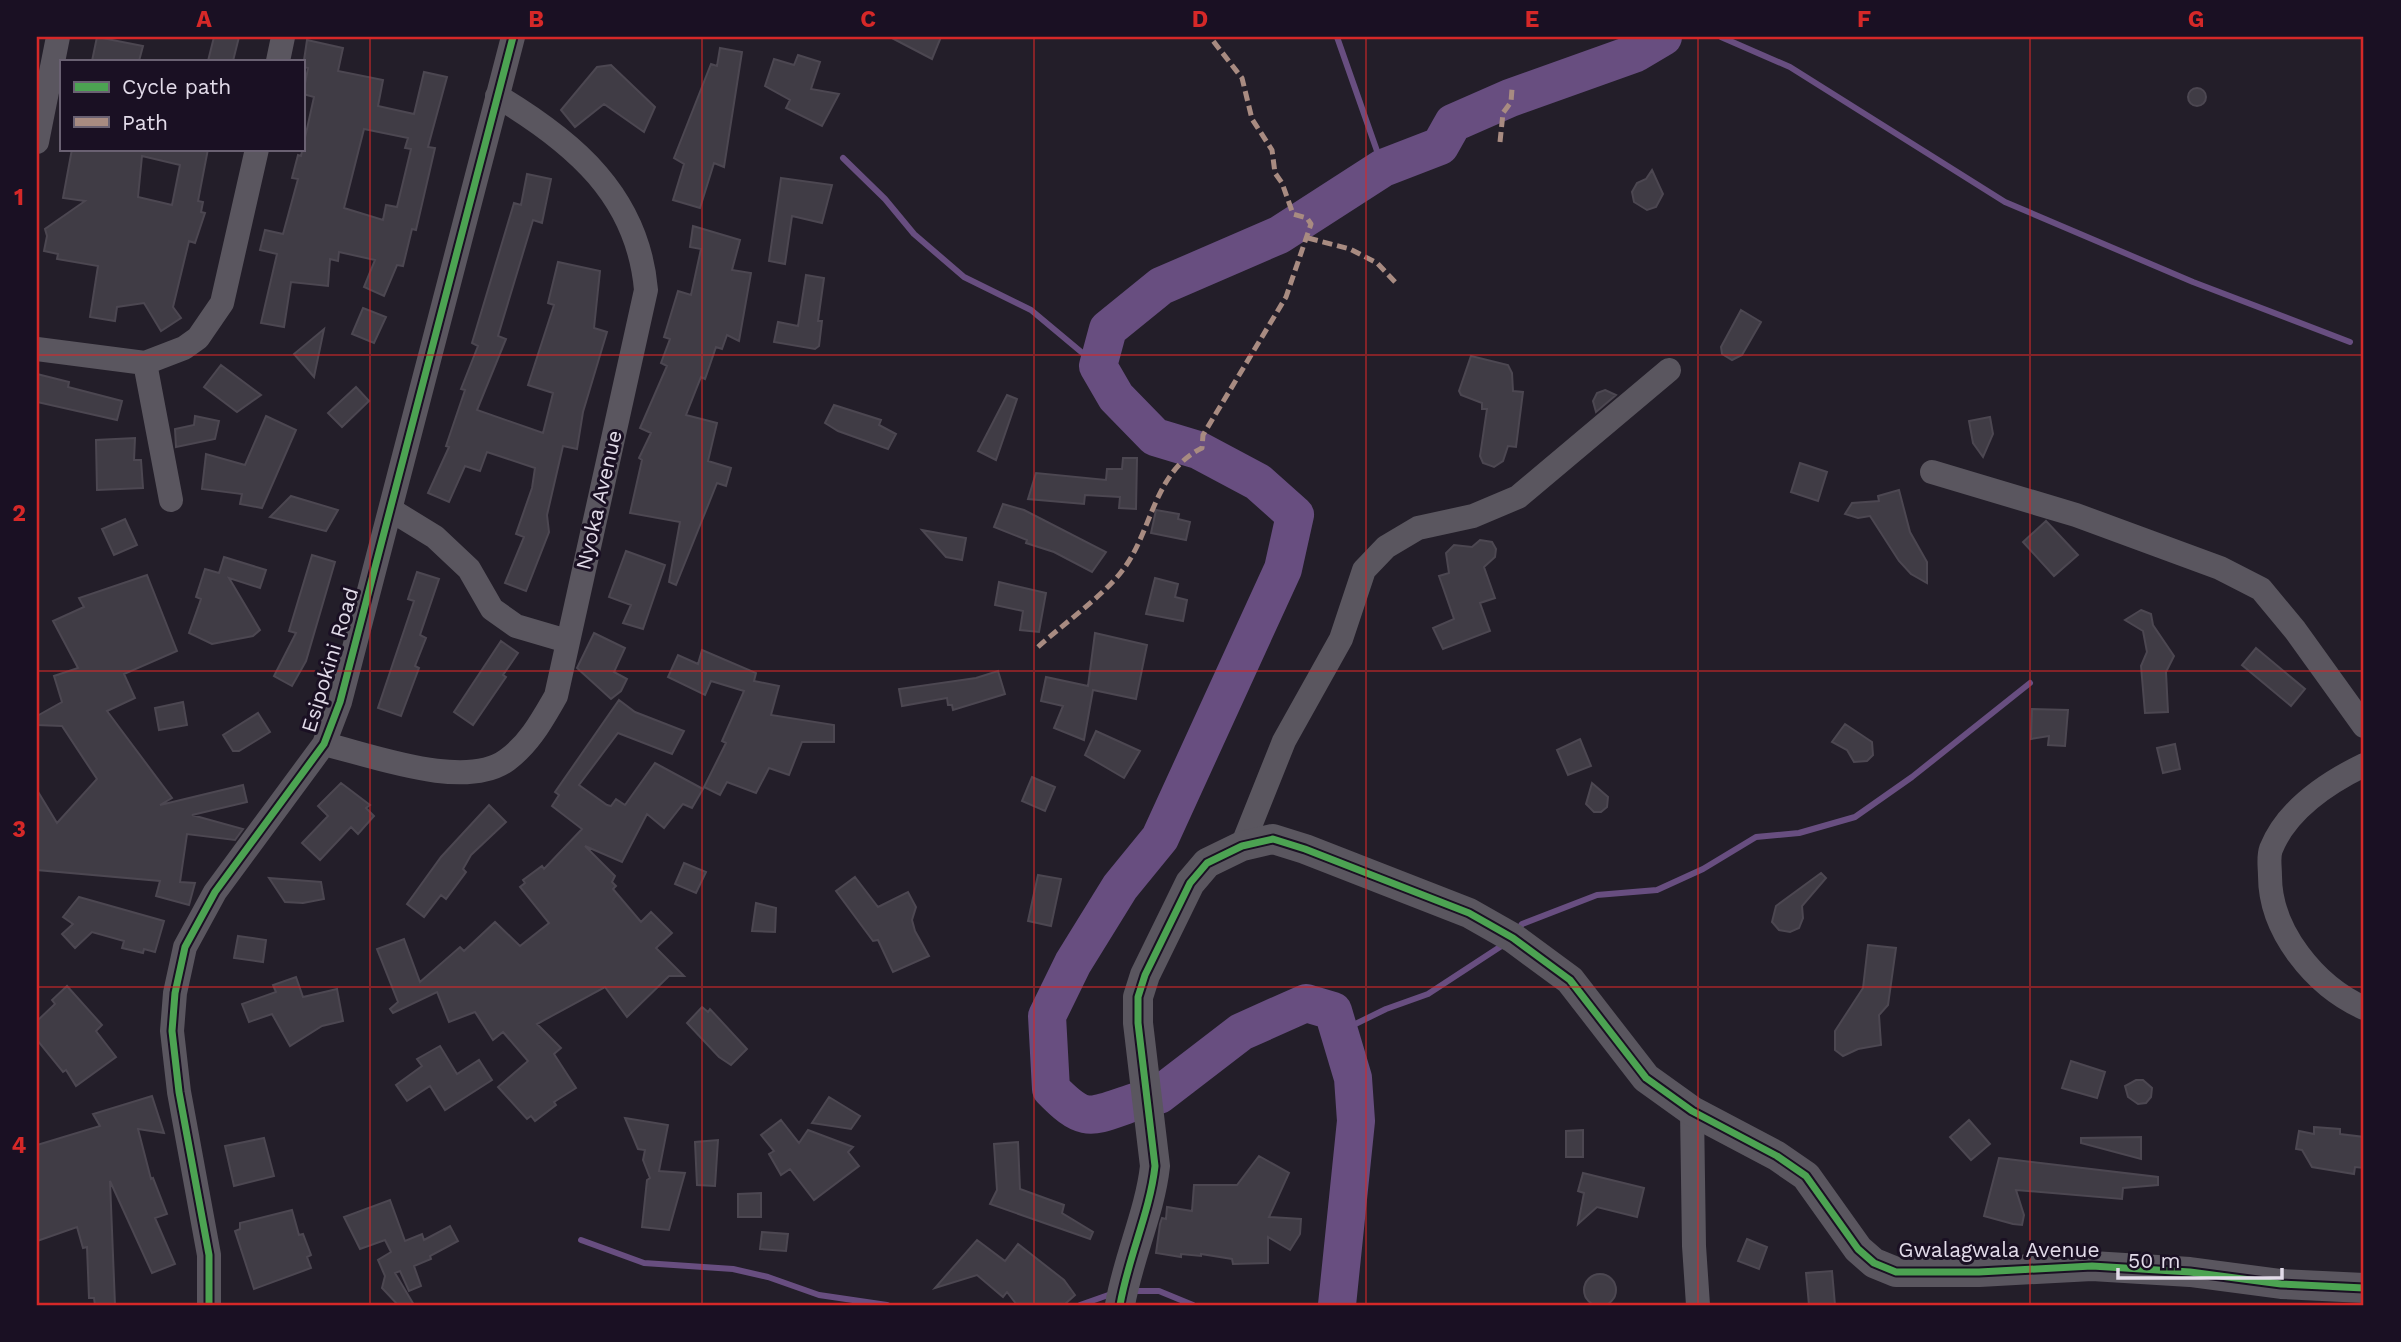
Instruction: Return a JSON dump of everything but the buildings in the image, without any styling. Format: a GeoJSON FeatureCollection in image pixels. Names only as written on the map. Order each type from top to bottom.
{"type":"FeatureCollection","features":[{"type":"Feature","properties":{"kind":"street"},"geometry":{"type":"LineString","coordinates":[[37,142],[58,37]]}},
{"type":"Feature","properties":{"kind":"street"},"geometry":{"type":"LineString","coordinates":[[278,60],[284,37]]}},
{"type":"Feature","properties":{"kind":"street","name":"Esipokini Road"},"geometry":{"type":"LineString","coordinates":[[209,1305],[209,1255],[179,1092],[172,1031],[175,993],[185,947],[215,892],[324,744],[340,702],[513,37]]}},
{"type":"Feature","properties":{"kind":"street","name":"Nyoka Avenue"},"geometry":{"type":"LineString","coordinates":[[324,744],[439,771],[457,773],[493,766],[506,761],[536,732],[556,696],[566,641],[646,290],[644,262],[627,215],[602,179],[531,116],[498,96]]}},
{"type":"Feature","properties":{"kind":"street"},"geometry":{"type":"LineString","coordinates":[[37,349],[145,363],[160,360],[198,338],[222,303],[257,150]]}},
{"type":"Feature","properties":{"kind":"street"},"geometry":{"type":"LineString","coordinates":[[145,363],[171,500]]}},
{"type":"Feature","properties":{"kind":"street"},"geometry":{"type":"LineString","coordinates":[[1242,846],[1284,741],[1341,639],[1364,570],[1386,547],[1418,528],[1473,516],[1518,497],[1670,370]]}},
{"type":"Feature","properties":{"kind":"street"},"geometry":{"type":"LineString","coordinates":[[1933,472],[2076,515],[2220,568],[2261,589],[2295,630],[2364,726]]}},
{"type":"Feature","properties":{"kind":"street"},"geometry":{"type":"LineString","coordinates":[[391,510],[435,537],[469,569],[492,610],[516,626],[566,641]]}},
{"type":"Feature","properties":{"kind":"street"},"geometry":{"type":"LineString","coordinates":[[2364,765],[2326,783],[2283,827],[2270,852],[2270,898],[2295,952],[2344,999],[2364,1008]]}},
{"type":"Feature","properties":{"kind":"street","name":"Gwalagwala Avenue"},"geometry":{"type":"LineString","coordinates":[[1120,1305],[1141,1217],[1153,1185],[1155,1166],[1138,997],[1166,928],[1190,883],[1207,863],[1242,846],[1272,839],[1305,849],[1469,913],[1513,938],[1570,980],[1646,1078],[1692,1111],[1777,1156],[1806,1176],[1858,1249],[1874,1263],[1896,1272],[1979,1272],[2092,1266],[2190,1272],[2281,1284],[2364,1288]]}},
{"type":"Feature","properties":{"kind":"street"},"geometry":{"type":"LineString","coordinates":[[1692,1111],[1694,1245],[1698,1305]]}},
{"type":"Feature","properties":{"kind":"waterway"},"geometry":{"type":"LineString","coordinates":[[1337,37],[1383,168]]}},
{"type":"Feature","properties":{"kind":"waterway"},"geometry":{"type":"LineString","coordinates":[[1135,1102],[1089,1115],[1063,1101],[1051,1089],[1047,1016],[1073,963],[1120,887],[1160,838],[1283,569],[1295,515],[1258,482],[1198,450],[1155,437],[1116,397],[1098,366],[1108,329],[1161,286],[1279,235],[1383,168],[1440,146],[1453,123],[1510,98],[1636,53],[1663,37]]}},
{"type":"Feature","properties":{"kind":"waterway"},"geometry":{"type":"LineString","coordinates":[[1721,37],[1790,67],[2005,202],[2193,282],[2350,342]]}},
{"type":"Feature","properties":{"kind":"waterway"},"geometry":{"type":"LineString","coordinates":[[843,158],[885,199],[914,234],[964,277],[1031,310],[1098,366]]}},
{"type":"Feature","properties":{"kind":"waterway"},"geometry":{"type":"LineString","coordinates":[[1518,930],[1522,924],[1597,895],[1657,890],[1703,869],[1756,837],[1799,833],[1855,817],[1912,777],[2030,683]]}},
{"type":"Feature","properties":{"kind":"waterway"},"geometry":{"type":"LineString","coordinates":[[1337,1033],[1386,1009],[1428,994],[1506,943]]}},
{"type":"Feature","properties":{"kind":"waterway"},"geometry":{"type":"LineString","coordinates":[[1159,1095],[1241,1032],[1306,1003],[1333,1011],[1353,1078],[1356,1121],[1337,1305]]}},
{"type":"Feature","properties":{"kind":"waterway"},"geometry":{"type":"LineString","coordinates":[[581,1240],[644,1263],[733,1269],[768,1277],[819,1295],[887,1305]]}},
{"type":"Feature","properties":{"kind":"waterway"},"geometry":{"type":"LineString","coordinates":[[1132,1291],[1159,1291],[1193,1305]]}},
{"type":"Feature","properties":{"kind":"waterway"},"geometry":{"type":"LineString","coordinates":[[1080,1305],[1114,1293]]}},
{"type":"Feature","properties":{"kind":"marked path"},"geometry":{"type":"LineString","coordinates":[[1038,647],[1114,581],[1132,556],[1163,487],[1173,472],[1202,448],[1203,435],[1286,297],[1311,224],[1307,218],[1293,214],[1282,183],[1275,173],[1272,150],[1252,119],[1242,78],[1210,37]]}},
{"type":"Feature","properties":{"kind":"marked path"},"geometry":{"type":"LineString","coordinates":[[1500,142],[1503,113],[1511,102],[1512,89]]}},
{"type":"Feature","properties":{"kind":"marked path"},"geometry":{"type":"LineString","coordinates":[[1308,238],[1350,249],[1377,263],[1398,285]]}},
{"type":"Feature","properties":{"kind":"cycle path"},"geometry":{"type":"LineString","coordinates":[[209,1305],[209,1255],[179,1092],[172,1031],[175,993],[185,947],[215,892],[324,744],[340,702],[513,37]]}},
{"type":"Feature","properties":{"kind":"cycle path"},"geometry":{"type":"LineString","coordinates":[[1120,1305],[1149,1201],[1155,1166],[1138,1023],[1138,997],[1145,975],[1190,883],[1207,863],[1242,846],[1273,839],[1469,913],[1513,938],[1570,980],[1646,1078],[1692,1111],[1777,1156],[1806,1176],[1858,1249],[1874,1263],[1896,1272],[1979,1272],[2092,1266],[2190,1272],[2281,1284],[2364,1288]]}}]}
